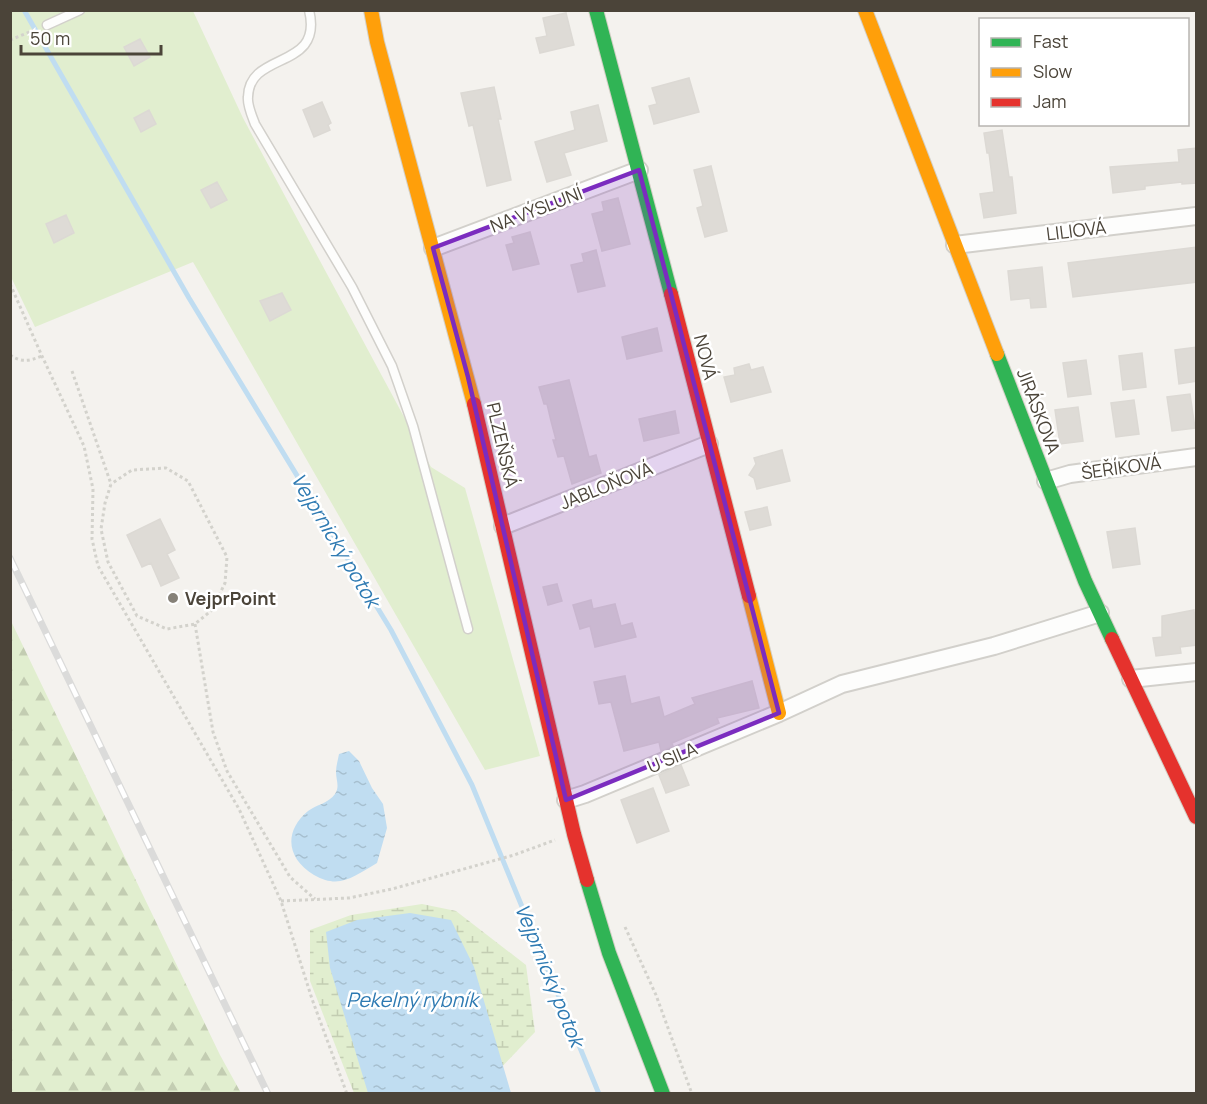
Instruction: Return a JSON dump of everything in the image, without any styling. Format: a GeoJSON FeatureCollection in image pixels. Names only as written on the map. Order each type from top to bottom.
{"type":"FeatureCollection","features":[{"type":"Feature","properties":{"kind":"street","name":"PLZEŇSKÁ"},"geometry":{"type":"LineString","coordinates":[[371,10],[377,42],[468,376],[589,890],[609,952],[663,1094]]}},
{"type":"Feature","properties":{"kind":"street","name":"NOVÁ"},"geometry":{"type":"LineString","coordinates":[[596,10],[779,713]]}},
{"type":"Feature","properties":{"kind":"street","name":"JIRÁSKOVA"},"geometry":{"type":"LineString","coordinates":[[865,10],[1085,581],[1197,817]]}},
{"type":"Feature","properties":{"kind":"street","name":"NA VÝSLUNÍ"},"geometry":{"type":"LineString","coordinates":[[433,248],[639,170]]}},
{"type":"Feature","properties":{"kind":"street","name":"LILIOVÁ"},"geometry":{"type":"LineString","coordinates":[[955,245],[1197,216]]}},
{"type":"Feature","properties":{"kind":"street","name":"JABLOŇOVÁ"},"geometry":{"type":"LineString","coordinates":[[503,526],[709,444]]}},
{"type":"Feature","properties":{"kind":"street","name":"ŠEŘÍKOVÁ"},"geometry":{"type":"LineString","coordinates":[[1046,481],[1070,474],[1197,456]]}},
{"type":"Feature","properties":{"kind":"street","name":"U SILA"},"geometry":{"type":"LineString","coordinates":[[566,800],[779,713],[842,684],[994,646],[1100,613]]}},
{"type":"Feature","properties":{"kind":"street"},"geometry":{"type":"LineString","coordinates":[[1131,679],[1197,672]]}},
{"type":"Feature","properties":{"kind":"lane"},"geometry":{"type":"LineString","coordinates":[[46,25],[80,10]]}},
{"type":"Feature","properties":{"kind":"lane"},"geometry":{"type":"LineString","coordinates":[[309,10],[310,30],[307,41],[296,54],[260,69],[252,81],[248,96],[252,115],[255,124],[352,287],[392,366],[413,426],[468,630]]}},
{"type":"Feature","properties":{"kind":"path"},"geometry":{"type":"LineString","coordinates":[[10,40],[25,34]]}},
{"type":"Feature","properties":{"kind":"path"},"geometry":{"type":"LineString","coordinates":[[10,284],[84,446],[93,489],[92,539],[98,566],[239,808],[281,901],[312,999],[347,1094]]}},
{"type":"Feature","properties":{"kind":"path"},"geometry":{"type":"LineString","coordinates":[[10,356],[30,361],[42,356]]}},
{"type":"Feature","properties":{"kind":"path"},"geometry":{"type":"LineString","coordinates":[[72,371],[111,484],[105,502],[101,529],[108,562],[137,616],[167,629],[195,624],[212,610],[225,583],[227,557],[188,481],[166,468],[132,470],[111,484]]}},
{"type":"Feature","properties":{"kind":"path"},"geometry":{"type":"LineString","coordinates":[[195,624],[213,732],[227,771],[290,877],[315,899]]}},
{"type":"Feature","properties":{"kind":"path"},"geometry":{"type":"LineString","coordinates":[[281,901],[349,898],[392,889],[514,855],[574,834]]}},
{"type":"Feature","properties":{"kind":"path"},"geometry":{"type":"LineString","coordinates":[[621,920],[656,995],[692,1094]]}},
{"type":"Feature","properties":{"kind":"highlighted area"},"geometry":{"type":"Polygon","coordinates":[[[639,170],[779,713],[566,800],[468,377],[433,248],[639,170]]]}},
{"type":"Feature","properties":{"kind":"green space"},"geometry":{"type":"Polygon","coordinates":[[[11,11],[193,11],[243,118],[431,467],[465,488],[540,756],[485,770],[193,262],[35,327],[11,277],[11,11]]]}},
{"type":"Feature","properties":{"kind":"green space"},"geometry":{"type":"Polygon","coordinates":[[[10,619],[220,1055],[241,1093],[11,1093],[10,619]]]}},
{"type":"Feature","properties":{"kind":"green space","name":"Pekelný rybník"},"geometry":{"type":"Polygon","coordinates":[[[422,904],[456,911],[526,965],[535,1032],[498,1071],[457,1093],[354,1093],[310,981],[310,930],[351,915],[422,904]]]}},
{"type":"Feature","properties":{"kind":"water"},"geometry":{"type":"Polygon","coordinates":[[[349,751],[359,761],[372,788],[383,804],[387,828],[377,863],[347,880],[332,881],[314,875],[305,869],[294,853],[292,836],[300,819],[308,811],[329,800],[335,794],[339,754],[349,751]]]}},
{"type":"Feature","properties":{"kind":"water","name":"Pekelný rybník"},"geometry":{"type":"Polygon","coordinates":[[[410,913],[451,920],[474,967],[511,1093],[368,1093],[330,968],[326,932],[357,920],[410,913]]]}},
{"type":"Feature","properties":{"kind":"building"},"geometry":{"type":"Polygon","coordinates":[[[566,13],[574,45],[540,53],[536,38],[547,36],[543,18],[566,13]]]}},
{"type":"Feature","properties":{"kind":"building"},"geometry":{"type":"Polygon","coordinates":[[[140,39],[150,57],[134,66],[124,47],[140,39]]]}},
{"type":"Feature","properties":{"kind":"building"},"geometry":{"type":"Polygon","coordinates":[[[689,78],[699,112],[654,124],[649,106],[657,104],[652,88],[689,78]]]}},
{"type":"Feature","properties":{"kind":"building"},"geometry":{"type":"Polygon","coordinates":[[[494,87],[501,119],[498,119],[511,180],[487,186],[473,125],[469,126],[461,93],[494,87]]]}},
{"type":"Feature","properties":{"kind":"building"},"geometry":{"type":"Polygon","coordinates":[[[322,102],[331,123],[328,125],[330,130],[314,137],[303,110],[322,102]]]}},
{"type":"Feature","properties":{"kind":"building"},"geometry":{"type":"Polygon","coordinates":[[[598,105],[607,141],[564,153],[571,175],[547,182],[535,142],[575,130],[571,112],[598,105]]]}},
{"type":"Feature","properties":{"kind":"building"},"geometry":{"type":"Polygon","coordinates":[[[149,110],[156,124],[141,132],[134,118],[149,110]]]}},
{"type":"Feature","properties":{"kind":"building"},"geometry":{"type":"Polygon","coordinates":[[[1002,130],[1009,177],[1012,177],[1016,213],[984,218],[980,194],[994,192],[984,133],[1002,130]]]}},
{"type":"Feature","properties":{"kind":"building"},"geometry":{"type":"Polygon","coordinates":[[[1197,148],[1197,183],[1182,184],[1182,182],[1145,186],[1145,189],[1113,193],[1110,167],[1179,162],[1178,150],[1197,148]]]}},
{"type":"Feature","properties":{"kind":"building"},"geometry":{"type":"Polygon","coordinates":[[[711,166],[727,231],[705,237],[697,208],[703,206],[694,170],[711,166]]]}},
{"type":"Feature","properties":{"kind":"building"},"geometry":{"type":"Polygon","coordinates":[[[217,182],[227,200],[211,208],[201,190],[217,182]]]}},
{"type":"Feature","properties":{"kind":"building"},"geometry":{"type":"Polygon","coordinates":[[[618,198],[630,244],[602,251],[592,214],[604,211],[602,202],[618,198]]]}},
{"type":"Feature","properties":{"kind":"building"},"geometry":{"type":"Polygon","coordinates":[[[66,215],[74,233],[54,243],[46,224],[66,215]]]}},
{"type":"Feature","properties":{"kind":"building"},"geometry":{"type":"Polygon","coordinates":[[[530,232],[539,264],[513,270],[506,245],[514,243],[512,237],[530,232]]]}},
{"type":"Feature","properties":{"kind":"building"},"geometry":{"type":"Polygon","coordinates":[[[1197,247],[1197,282],[1073,297],[1068,263],[1197,247]]]}},
{"type":"Feature","properties":{"kind":"building"},"geometry":{"type":"Polygon","coordinates":[[[596,250],[605,286],[578,292],[571,265],[584,262],[582,254],[596,250]]]}},
{"type":"Feature","properties":{"kind":"building"},"geometry":{"type":"Polygon","coordinates":[[[1042,267],[1046,307],[1031,308],[1030,298],[1011,300],[1008,271],[1042,267]]]}},
{"type":"Feature","properties":{"kind":"building"},"geometry":{"type":"Polygon","coordinates":[[[282,293],[291,310],[270,321],[260,301],[282,293]]]}},
{"type":"Feature","properties":{"kind":"building"},"geometry":{"type":"Polygon","coordinates":[[[657,328],[662,351],[627,359],[622,337],[657,328]]]}},
{"type":"Feature","properties":{"kind":"building"},"geometry":{"type":"Polygon","coordinates":[[[1197,347],[1197,381],[1179,384],[1175,350],[1197,347]]]}},
{"type":"Feature","properties":{"kind":"building"},"geometry":{"type":"Polygon","coordinates":[[[1142,353],[1146,387],[1123,390],[1119,356],[1142,353]]]}},
{"type":"Feature","properties":{"kind":"building"},"geometry":{"type":"Polygon","coordinates":[[[1086,360],[1091,394],[1068,397],[1063,363],[1086,360]]]}},
{"type":"Feature","properties":{"kind":"building"},"geometry":{"type":"Polygon","coordinates":[[[749,364],[751,370],[763,367],[771,392],[731,402],[724,377],[735,375],[734,368],[749,364]]]}},
{"type":"Feature","properties":{"kind":"building"},"geometry":{"type":"Polygon","coordinates":[[[569,380],[589,457],[596,455],[601,473],[572,484],[564,456],[558,457],[547,404],[544,404],[539,387],[569,380]]]}},
{"type":"Feature","properties":{"kind":"building"},"geometry":{"type":"Polygon","coordinates":[[[1190,394],[1195,428],[1172,431],[1167,397],[1190,394]]]}},
{"type":"Feature","properties":{"kind":"building"},"geometry":{"type":"Polygon","coordinates":[[[1134,400],[1139,434],[1116,437],[1111,403],[1134,400]]]}},
{"type":"Feature","properties":{"kind":"building"},"geometry":{"type":"Polygon","coordinates":[[[1078,407],[1083,441],[1060,444],[1055,410],[1078,407]]]}},
{"type":"Feature","properties":{"kind":"building"},"geometry":{"type":"Polygon","coordinates":[[[675,411],[679,433],[644,441],[639,419],[675,411]]]}},
{"type":"Feature","properties":{"kind":"building"},"geometry":{"type":"Polygon","coordinates":[[[782,450],[790,481],[757,489],[754,478],[749,475],[756,464],[754,458],[782,450]]]}},
{"type":"Feature","properties":{"kind":"building"},"geometry":{"type":"Polygon","coordinates":[[[767,507],[771,525],[750,530],[745,512],[767,507]]]}},
{"type":"Feature","properties":{"kind":"building"},"geometry":{"type":"Polygon","coordinates":[[[160,519],[175,550],[167,554],[179,578],[161,586],[151,563],[142,567],[127,535],[160,519]]]}},
{"type":"Feature","properties":{"kind":"building"},"geometry":{"type":"Polygon","coordinates":[[[1135,528],[1140,564],[1113,568],[1107,532],[1135,528]]]}},
{"type":"Feature","properties":{"kind":"building"},"geometry":{"type":"Polygon","coordinates":[[[557,584],[562,601],[548,605],[543,587],[557,584]]]}},
{"type":"Feature","properties":{"kind":"building"},"geometry":{"type":"Polygon","coordinates":[[[591,600],[593,609],[615,604],[621,626],[632,623],[636,637],[595,647],[590,626],[580,629],[573,605],[591,600]]]}},
{"type":"Feature","properties":{"kind":"building"},"geometry":{"type":"Polygon","coordinates":[[[1194,610],[1197,645],[1180,647],[1181,653],[1156,656],[1153,638],[1162,637],[1162,616],[1194,610]]]}},
{"type":"Feature","properties":{"kind":"building"},"geometry":{"type":"Polygon","coordinates":[[[625,676],[631,704],[659,697],[664,717],[695,704],[692,698],[752,681],[759,708],[717,718],[719,723],[672,743],[673,746],[661,751],[659,742],[624,751],[611,702],[599,704],[594,682],[625,676]]]}},
{"type":"Feature","properties":{"kind":"building"},"geometry":{"type":"Polygon","coordinates":[[[681,765],[689,785],[666,793],[659,775],[681,765]]]}},
{"type":"Feature","properties":{"kind":"building"},"geometry":{"type":"Polygon","coordinates":[[[653,788],[669,831],[637,843],[621,800],[653,788]]]}},
{"type":"Feature","properties":{"kind":"waterway","name":"Vejprnický potok"},"geometry":{"type":"LineString","coordinates":[[24,10],[189,298],[391,630],[472,785],[599,1094]]}},
{"type":"Feature","properties":{"kind":"railway"},"geometry":{"type":"LineString","coordinates":[[10,558],[268,1094]]}},
{"type":"Feature","properties":{"kind":"traffic: fast"},"geometry":{"type":"LineString","coordinates":[[596,10],[671,294]]}},
{"type":"Feature","properties":{"kind":"traffic: fast"},"geometry":{"type":"LineString","coordinates":[[997,354],[1085,581],[1112,639]]}},
{"type":"Feature","properties":{"kind":"traffic: fast"},"geometry":{"type":"LineString","coordinates":[[587,880],[609,953],[663,1094]]}},
{"type":"Feature","properties":{"kind":"traffic: slow"},"geometry":{"type":"LineString","coordinates":[[371,10],[377,42],[474,404]]}},
{"type":"Feature","properties":{"kind":"traffic: slow"},"geometry":{"type":"LineString","coordinates":[[865,10],[997,354]]}},
{"type":"Feature","properties":{"kind":"traffic: slow"},"geometry":{"type":"LineString","coordinates":[[749,596],[779,713]]}},
{"type":"Feature","properties":{"kind":"traffic: jam"},"geometry":{"type":"LineString","coordinates":[[671,294],[749,596]]}},
{"type":"Feature","properties":{"kind":"traffic: jam"},"geometry":{"type":"LineString","coordinates":[[474,404],[574,834],[587,880]]}},
{"type":"Feature","properties":{"kind":"traffic: jam"},"geometry":{"type":"LineString","coordinates":[[1112,639],[1196,817]]}},
{"type":"Feature","properties":{"kind":"place","name":"VejprPoint"},"geometry":{"type":"Point","coordinates":[173,598]}}]}
